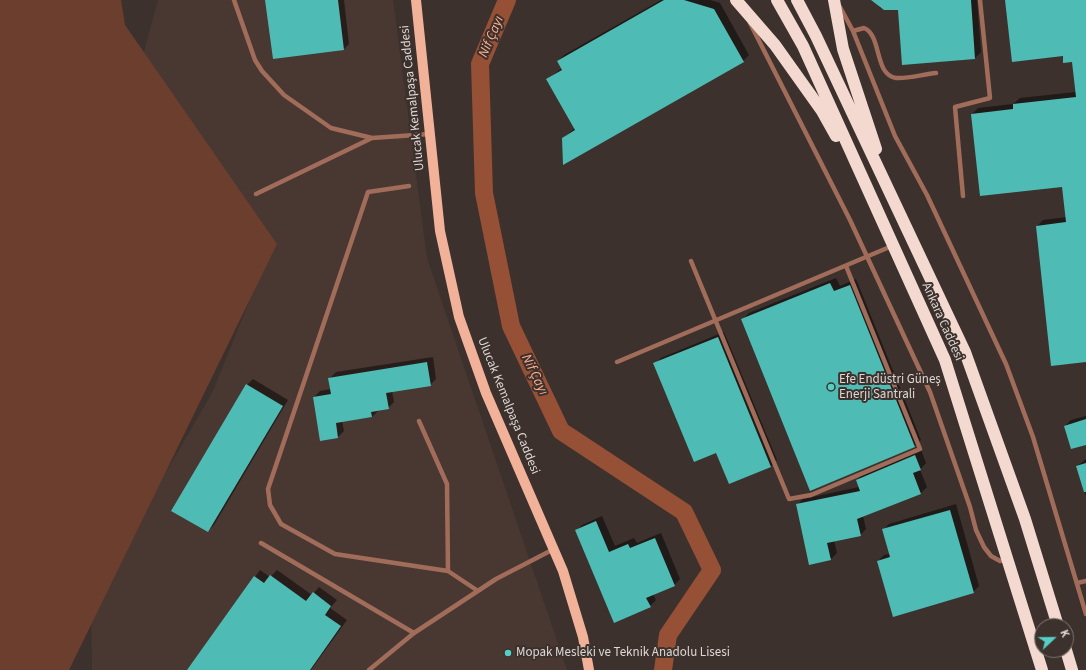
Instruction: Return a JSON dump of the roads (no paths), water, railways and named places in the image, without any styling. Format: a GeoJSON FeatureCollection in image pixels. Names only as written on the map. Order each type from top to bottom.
{"type":"FeatureCollection","features":[{"type":"Feature","properties":{"kind":"highway","name":"Ankara Caddesi"},"geometry":{"type":"LineString","coordinates":[[777,0],[803,46],[892,246],[945,360],[1009,560],[1042,670]]}},
{"type":"Feature","properties":{"kind":"highway","name":"Ankara Caddesi"},"geometry":{"type":"LineString","coordinates":[[797,0],[816,36],[965,352],[1025,518],[1056,618]]}},
{"type":"Feature","properties":{"kind":"highway"},"geometry":{"type":"LineString","coordinates":[[835,0],[843,49],[895,205]]}},
{"type":"Feature","properties":{"kind":"highway"},"geometry":{"type":"LineString","coordinates":[[739,4],[775,45],[822,111],[869,194]]}},
{"type":"Feature","properties":{"kind":"highway"},"geometry":{"type":"LineString","coordinates":[[1068,658],[1072,670]]}},
{"type":"Feature","properties":{"kind":"main road","name":"Ulucak Kemalpaşa Caddesi"},"geometry":{"type":"LineString","coordinates":[[416,0],[440,231],[459,317],[486,393],[563,571],[583,637],[589,670]]}},
{"type":"Feature","properties":{"kind":"lane"},"geometry":{"type":"LineString","coordinates":[[234,0],[255,60],[262,71],[284,95],[330,128],[372,138],[430,134]]}},
{"type":"Feature","properties":{"kind":"lane"},"geometry":{"type":"LineString","coordinates":[[835,0],[853,31],[895,136],[927,194],[1006,364],[1033,438],[1078,583],[1086,614]]}},
{"type":"Feature","properties":{"kind":"lane"},"geometry":{"type":"LineString","coordinates":[[963,196],[955,107],[990,98],[980,0]]}},
{"type":"Feature","properties":{"kind":"lane"},"geometry":{"type":"LineString","coordinates":[[739,4],[850,220],[930,392],[970,507],[976,530],[984,547],[991,556],[1000,561],[1009,560]]}},
{"type":"Feature","properties":{"kind":"lane"},"geometry":{"type":"LineString","coordinates":[[853,31],[864,28],[870,32],[884,70],[889,75],[899,78],[936,73]]}},
{"type":"Feature","properties":{"kind":"lane"},"geometry":{"type":"LineString","coordinates":[[256,194],[372,138]]}},
{"type":"Feature","properties":{"kind":"lane"},"geometry":{"type":"LineString","coordinates":[[409,186],[368,192],[268,489],[268,497],[272,512],[281,524],[335,554],[448,571],[478,591]]}},
{"type":"Feature","properties":{"kind":"lane"},"geometry":{"type":"LineString","coordinates":[[617,362],[892,246]]}},
{"type":"Feature","properties":{"kind":"lane"},"geometry":{"type":"LineString","coordinates":[[691,261],[789,499],[811,494],[920,449],[846,266]]}},
{"type":"Feature","properties":{"kind":"lane"},"geometry":{"type":"LineString","coordinates":[[419,421],[447,484],[448,571]]}},
{"type":"Feature","properties":{"kind":"lane"},"geometry":{"type":"LineString","coordinates":[[261,543],[414,633]]}},
{"type":"Feature","properties":{"kind":"lane"},"geometry":{"type":"LineString","coordinates":[[369,670],[414,633],[496,579],[554,549]]}},
{"type":"Feature","properties":{"kind":"lane"},"geometry":{"type":"LineString","coordinates":[[1078,583],[1086,580]]}},
{"type":"Feature","properties":{"kind":"lane"},"geometry":{"type":"LineString","coordinates":[[375,670],[379,662]]}},
{"type":"Feature","properties":{"kind":"waterway","name":"Nif Çayı"},"geometry":{"type":"LineString","coordinates":[[507,0],[480,64],[484,193],[511,326],[561,431],[684,512],[712,570],[668,635],[663,670]]}},
{"type":"Feature","properties":{"kind":"place","name":"Efe Endüstri Güneş Enerji Santrali"},"geometry":{"type":"Point","coordinates":[831,387]}},
{"type":"Feature","properties":{"kind":"place","name":"Mopak Mesleki ve Teknik Anadolu Lisesi"},"geometry":{"type":"Point","coordinates":[508,653]}}]}
